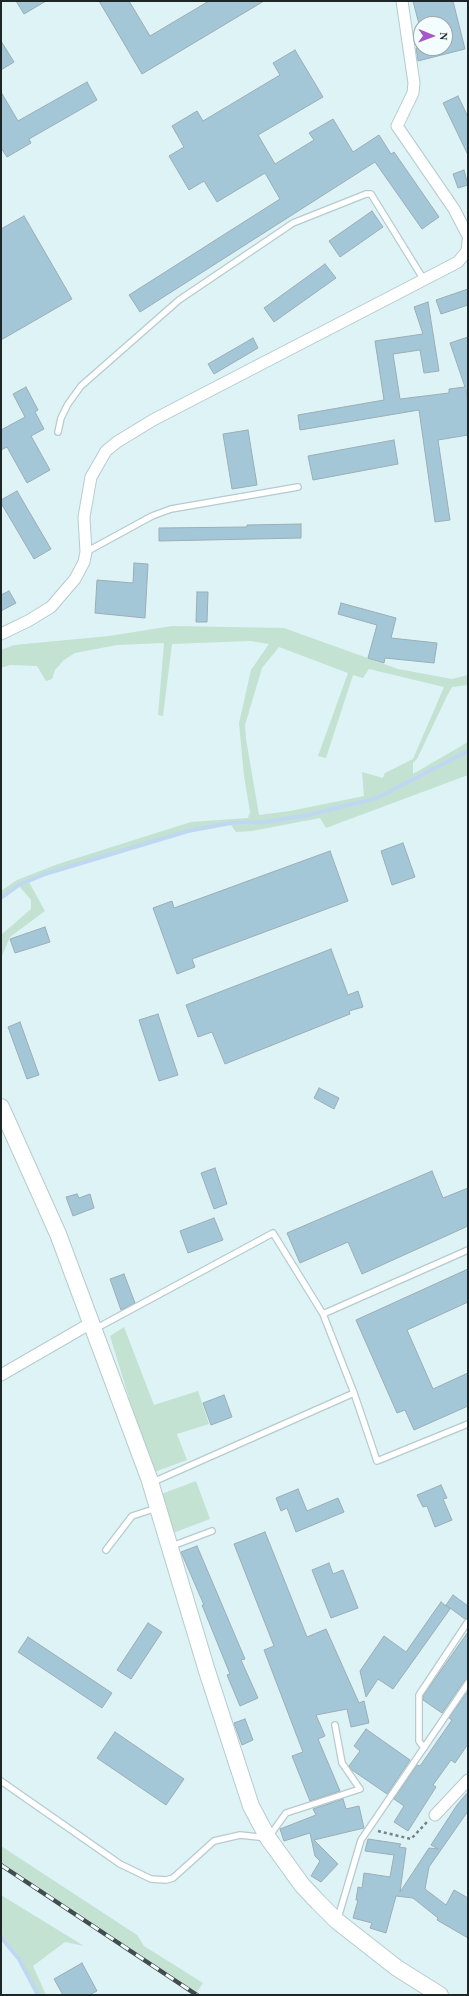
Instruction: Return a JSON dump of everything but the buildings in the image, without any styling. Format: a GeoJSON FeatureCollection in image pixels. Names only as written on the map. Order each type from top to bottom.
{"type":"FeatureCollection","features":[{"type":"Feature","properties":{"kind":"street"},"geometry":{"type":"LineString","coordinates":[[402,1],[414,83],[412,94],[397,126],[454,209],[468,236]]}},
{"type":"Feature","properties":{"kind":"street"},"geometry":{"type":"LineString","coordinates":[[1,634],[28,621],[51,607],[75,580],[84,562],[86,552],[84,516],[91,476],[106,451],[117,442],[153,420],[458,262],[467,251],[468,240]]}},
{"type":"Feature","properties":{"kind":"street"},"geometry":{"type":"LineString","coordinates":[[1,1107],[58,1234],[150,1483],[236,1765],[251,1806],[268,1838],[302,1886],[337,1920],[397,1968],[440,1995]]}},
{"type":"Feature","properties":{"kind":"street"},"geometry":{"type":"LineString","coordinates":[[1,1375],[93,1326]]}},
{"type":"Feature","properties":{"kind":"street"},"geometry":{"type":"LineString","coordinates":[[435,1815],[468,1780]]}},
{"type":"Feature","properties":{"kind":"lane"},"geometry":{"type":"LineString","coordinates":[[58,432],[61,418],[68,404],[81,386],[179,300],[293,223],[366,194],[371,194],[424,280]]}},
{"type":"Feature","properties":{"kind":"lane"},"geometry":{"type":"LineString","coordinates":[[86,552],[146,519],[170,509],[298,487]]}},
{"type":"Feature","properties":{"kind":"lane"},"geometry":{"type":"LineString","coordinates":[[93,1326],[273,1233],[323,1314],[354,1393],[377,1462],[468,1424]]}},
{"type":"Feature","properties":{"kind":"lane"},"geometry":{"type":"LineString","coordinates":[[323,1314],[468,1250]]}},
{"type":"Feature","properties":{"kind":"lane"},"geometry":{"type":"LineString","coordinates":[[150,1483],[354,1393]]}},
{"type":"Feature","properties":{"kind":"lane"},"geometry":{"type":"LineString","coordinates":[[106,1550],[132,1516],[158,1508]]}},
{"type":"Feature","properties":{"kind":"lane"},"geometry":{"type":"LineString","coordinates":[[170,1547],[212,1531]]}},
{"type":"Feature","properties":{"kind":"lane"},"geometry":{"type":"LineString","coordinates":[[424,1748],[419,1741],[419,1694],[467,1623]]}},
{"type":"Feature","properties":{"kind":"lane"},"geometry":{"type":"LineString","coordinates":[[337,1920],[362,1840],[468,1683]]}},
{"type":"Feature","properties":{"kind":"lane"},"geometry":{"type":"LineString","coordinates":[[1,1781],[93,1847],[120,1864],[151,1879],[166,1880],[173,1878],[214,1841],[240,1835],[268,1838],[286,1813],[360,1789],[342,1763],[335,1725]]}},
{"type":"Feature","properties":{"kind":"path"},"geometry":{"type":"LineString","coordinates":[[369,1829],[411,1839],[435,1815]]}},
{"type":"Feature","properties":{"kind":"green space"},"geometry":{"type":"Polygon","coordinates":[[[172,626],[284,628],[398,669],[452,679],[468,675],[468,685],[452,687],[447,696],[417,759],[413,763],[413,774],[468,742],[468,750],[376,797],[309,814],[265,822],[231,823],[187,830],[45,873],[19,885],[1,897],[1,891],[17,880],[58,864],[191,822],[248,818],[250,812],[244,776],[239,723],[251,670],[269,644],[250,641],[172,644],[163,716],[158,715],[164,643],[117,645],[75,653],[64,660],[55,670],[52,679],[46,681],[37,666],[10,665],[1,668],[1,650],[14,645],[109,636],[172,626]],[[279,647],[262,668],[245,725],[259,815],[290,811],[364,796],[362,772],[383,778],[385,773],[413,759],[444,687],[369,669],[363,678],[353,675],[326,758],[318,756],[348,673],[279,647]]]}},
{"type":"Feature","properties":{"kind":"green space"},"geometry":{"type":"Polygon","coordinates":[[[468,752],[468,775],[326,828],[320,818],[252,831],[236,832],[231,825],[256,824],[309,816],[377,799],[468,752]]]}},
{"type":"Feature","properties":{"kind":"green space"},"geometry":{"type":"Polygon","coordinates":[[[29,882],[45,911],[10,937],[1,958],[1,935],[31,909],[31,900],[19,886],[29,882]]]}},
{"type":"Feature","properties":{"kind":"green space"},"geometry":{"type":"Polygon","coordinates":[[[124,1327],[154,1405],[198,1391],[209,1424],[177,1434],[187,1460],[152,1473],[110,1336],[124,1327]]]}},
{"type":"Feature","properties":{"kind":"green space"},"geometry":{"type":"Polygon","coordinates":[[[196,1481],[210,1519],[173,1533],[159,1495],[196,1481]]]}},
{"type":"Feature","properties":{"kind":"green space"},"geometry":{"type":"Polygon","coordinates":[[[1,1846],[137,1935],[144,1946],[203,1983],[197,1992],[1,1862],[1,1846]]]}},
{"type":"Feature","properties":{"kind":"green space"},"geometry":{"type":"Polygon","coordinates":[[[1,1895],[84,1946],[65,1942],[33,1966],[46,1995],[39,1995],[21,1959],[1,1934],[1,1895]]]}},
{"type":"Feature","properties":{"kind":"waterway"},"geometry":{"type":"LineString","coordinates":[[1,898],[19,885],[45,874],[188,831],[231,823],[265,822],[309,815],[377,798],[468,751]]}},
{"type":"Feature","properties":{"kind":"waterway"},"geometry":{"type":"LineString","coordinates":[[1,1937],[19,1959],[38,1995]]}},
{"type":"Feature","properties":{"kind":"railway"},"geometry":{"type":"LineString","coordinates":[[1,1865],[197,1995]]}}]}
